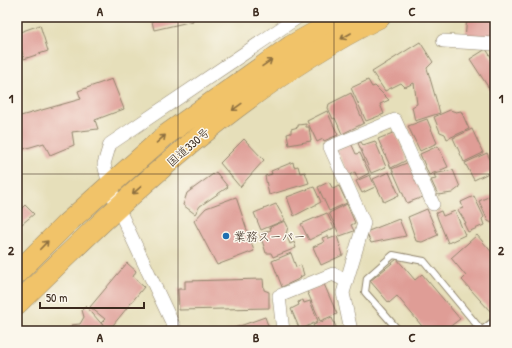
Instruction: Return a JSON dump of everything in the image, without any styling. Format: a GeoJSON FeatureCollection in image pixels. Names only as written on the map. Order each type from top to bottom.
{"type":"FeatureCollection","features":[{"type":"Feature","properties":{"kind":"highway","name":"国道330号"},"geometry":{"type":"LineString","coordinates":[[17,273],[62,228],[166,135],[285,51],[320,29],[343,17]]}},
{"type":"Feature","properties":{"kind":"highway","name":"国道330号"},"geometry":{"type":"LineString","coordinates":[[17,304],[118,208],[219,120],[299,63],[380,17]]}},
{"type":"Feature","properties":{"kind":"street"},"geometry":{"type":"LineString","coordinates":[[176,331],[118,208],[109,185],[104,164],[110,144],[298,17]]}},
{"type":"Feature","properties":{"kind":"street"},"geometry":{"type":"LineString","coordinates":[[303,17],[320,29]]}},
{"type":"Feature","properties":{"kind":"street"},"geometry":{"type":"LineString","coordinates":[[443,41],[495,44]]}},
{"type":"Feature","properties":{"kind":"street"},"geometry":{"type":"LineString","coordinates":[[351,331],[343,293],[364,223],[330,147],[395,120],[434,204]]}},
{"type":"Feature","properties":{"kind":"street"},"geometry":{"type":"LineString","coordinates":[[283,331],[279,296],[334,274],[346,282]]}},
{"type":"Feature","properties":{"kind":"lane"},"geometry":{"type":"LineString","coordinates":[[399,331],[365,292],[367,278],[393,255],[424,261],[481,331],[495,320]]}},
{"type":"Feature","properties":{"kind":"building"},"geometry":{"type":"Polygon","coordinates":[[[151,17],[192,17],[193,21],[154,30],[151,17]]]}},
{"type":"Feature","properties":{"kind":"building"},"geometry":{"type":"Polygon","coordinates":[[[467,17],[495,17],[495,41],[465,39],[467,17]]]}},
{"type":"Feature","properties":{"kind":"building"},"geometry":{"type":"Polygon","coordinates":[[[40,25],[48,51],[24,59],[17,33],[40,25]]]}},
{"type":"Feature","properties":{"kind":"building"},"geometry":{"type":"Polygon","coordinates":[[[420,42],[433,62],[427,68],[440,113],[415,121],[412,107],[417,104],[414,83],[405,87],[401,83],[385,91],[372,72],[420,42]]]}},
{"type":"Feature","properties":{"kind":"building"},"geometry":{"type":"Polygon","coordinates":[[[486,49],[495,63],[494,96],[470,59],[486,49]]]}},
{"type":"Feature","properties":{"kind":"building"},"geometry":{"type":"Polygon","coordinates":[[[112,79],[124,109],[95,120],[98,129],[72,132],[74,145],[50,155],[44,143],[17,151],[17,117],[81,99],[78,91],[112,79]]]}},
{"type":"Feature","properties":{"kind":"building"},"geometry":{"type":"Polygon","coordinates":[[[368,80],[372,87],[375,86],[389,100],[380,104],[384,114],[366,121],[351,88],[368,80]]]}},
{"type":"Feature","properties":{"kind":"building"},"geometry":{"type":"Polygon","coordinates":[[[351,93],[364,123],[342,134],[335,118],[333,119],[328,108],[329,104],[351,93]]]}},
{"type":"Feature","properties":{"kind":"building"},"geometry":{"type":"Polygon","coordinates":[[[450,110],[456,112],[461,111],[469,129],[447,139],[445,134],[440,132],[434,117],[450,110]]]}},
{"type":"Feature","properties":{"kind":"building"},"geometry":{"type":"Polygon","coordinates":[[[327,111],[338,135],[324,141],[323,139],[317,142],[307,121],[327,111]]]}},
{"type":"Feature","properties":{"kind":"building"},"geometry":{"type":"Polygon","coordinates":[[[427,119],[437,143],[420,151],[408,126],[427,119]]]}},
{"type":"Feature","properties":{"kind":"building"},"geometry":{"type":"Polygon","coordinates":[[[306,124],[306,127],[309,127],[311,141],[289,145],[287,134],[291,133],[291,129],[298,127],[298,125],[306,124]]]}},
{"type":"Feature","properties":{"kind":"building"},"geometry":{"type":"Polygon","coordinates":[[[472,129],[483,153],[464,162],[453,138],[472,129]]]}},
{"type":"Feature","properties":{"kind":"building"},"geometry":{"type":"Polygon","coordinates":[[[395,132],[407,160],[391,168],[378,139],[395,132]]]}},
{"type":"Feature","properties":{"kind":"building"},"geometry":{"type":"Polygon","coordinates":[[[244,139],[264,160],[240,187],[220,163],[244,139]]]}},
{"type":"Feature","properties":{"kind":"building"},"geometry":{"type":"Polygon","coordinates":[[[375,141],[386,167],[371,173],[358,143],[361,142],[363,145],[375,141]]]}},
{"type":"Feature","properties":{"kind":"building"},"geometry":{"type":"Polygon","coordinates":[[[351,143],[356,154],[360,153],[369,173],[358,179],[355,172],[349,175],[337,150],[351,143]]]}},
{"type":"Feature","properties":{"kind":"building"},"geometry":{"type":"Polygon","coordinates":[[[438,146],[448,167],[429,175],[420,154],[438,146]]]}},
{"type":"Feature","properties":{"kind":"building"},"geometry":{"type":"Polygon","coordinates":[[[487,153],[495,170],[474,180],[465,163],[487,153]]]}},
{"type":"Feature","properties":{"kind":"building"},"geometry":{"type":"Polygon","coordinates":[[[293,162],[294,167],[298,166],[300,173],[305,172],[309,183],[269,195],[265,176],[272,174],[271,171],[293,162]]]}},
{"type":"Feature","properties":{"kind":"building"},"geometry":{"type":"Polygon","coordinates":[[[409,162],[423,197],[407,203],[392,169],[409,162]]]}},
{"type":"Feature","properties":{"kind":"building"},"geometry":{"type":"Polygon","coordinates":[[[453,170],[460,187],[452,193],[438,195],[431,180],[436,179],[434,174],[453,170]]]}},
{"type":"Feature","properties":{"kind":"building"},"geometry":{"type":"Polygon","coordinates":[[[216,172],[228,187],[200,206],[195,214],[183,205],[187,193],[216,172]]]}},
{"type":"Feature","properties":{"kind":"building"},"geometry":{"type":"Polygon","coordinates":[[[389,172],[399,195],[384,202],[373,179],[389,172]]]}},
{"type":"Feature","properties":{"kind":"building"},"geometry":{"type":"Polygon","coordinates":[[[370,175],[375,187],[362,193],[356,181],[370,175]]]}},
{"type":"Feature","properties":{"kind":"building"},"geometry":{"type":"Polygon","coordinates":[[[329,182],[333,189],[339,186],[347,203],[329,211],[318,187],[329,182]]]}},
{"type":"Feature","properties":{"kind":"building"},"geometry":{"type":"Polygon","coordinates":[[[314,187],[321,202],[294,216],[287,197],[314,187]]]}},
{"type":"Feature","properties":{"kind":"building"},"geometry":{"type":"Polygon","coordinates":[[[495,194],[495,221],[492,223],[488,221],[479,201],[495,194]]]}},
{"type":"Feature","properties":{"kind":"building"},"geometry":{"type":"Polygon","coordinates":[[[474,196],[484,217],[482,219],[484,225],[468,232],[464,224],[466,223],[458,210],[463,208],[461,202],[474,196]]]}},
{"type":"Feature","properties":{"kind":"building","name":"業務スーパー"},"geometry":{"type":"Polygon","coordinates":[[[236,197],[254,251],[217,265],[194,221],[206,208],[236,197]]]}},
{"type":"Feature","properties":{"kind":"building"},"geometry":{"type":"Polygon","coordinates":[[[276,204],[285,220],[261,230],[254,213],[276,204]]]}},
{"type":"Feature","properties":{"kind":"building"},"geometry":{"type":"Polygon","coordinates":[[[347,204],[355,223],[351,225],[354,231],[340,236],[329,213],[347,204]]]}},
{"type":"Feature","properties":{"kind":"building"},"geometry":{"type":"Polygon","coordinates":[[[25,205],[34,214],[22,224],[17,219],[17,213],[25,205]]]}},
{"type":"Feature","properties":{"kind":"building"},"geometry":{"type":"Polygon","coordinates":[[[427,209],[438,235],[422,242],[416,241],[408,217],[427,209]]]}},
{"type":"Feature","properties":{"kind":"building"},"geometry":{"type":"Polygon","coordinates":[[[441,211],[443,216],[455,211],[465,235],[448,243],[436,213],[441,211]]]}},
{"type":"Feature","properties":{"kind":"building"},"geometry":{"type":"Polygon","coordinates":[[[327,213],[334,228],[309,240],[301,224],[327,213]]]}},
{"type":"Feature","properties":{"kind":"building"},"geometry":{"type":"Polygon","coordinates":[[[399,219],[406,236],[371,243],[366,232],[399,219]]]}},
{"type":"Feature","properties":{"kind":"building"},"geometry":{"type":"Polygon","coordinates":[[[285,221],[288,227],[286,234],[290,244],[294,242],[296,248],[273,257],[271,253],[266,253],[260,234],[271,230],[270,227],[285,221]]]}},
{"type":"Feature","properties":{"kind":"building"},"geometry":{"type":"Polygon","coordinates":[[[477,235],[495,256],[495,259],[491,263],[495,267],[495,307],[490,311],[462,280],[466,276],[451,258],[477,235]]]}},
{"type":"Feature","properties":{"kind":"building"},"geometry":{"type":"Polygon","coordinates":[[[328,236],[329,239],[337,236],[343,255],[321,265],[313,247],[324,242],[322,238],[328,236]]]}},
{"type":"Feature","properties":{"kind":"building"},"geometry":{"type":"Polygon","coordinates":[[[291,253],[296,267],[301,265],[304,275],[282,287],[272,261],[291,253]]]}},
{"type":"Feature","properties":{"kind":"building"},"geometry":{"type":"Polygon","coordinates":[[[397,259],[415,280],[422,274],[460,319],[448,328],[451,331],[426,331],[397,296],[389,303],[370,281],[397,259]]]}},
{"type":"Feature","properties":{"kind":"building"},"geometry":{"type":"Polygon","coordinates":[[[127,263],[136,271],[133,277],[144,287],[109,330],[101,323],[105,319],[90,307],[127,263]]]}},
{"type":"Feature","properties":{"kind":"building"},"geometry":{"type":"Polygon","coordinates":[[[263,279],[264,290],[269,292],[269,308],[179,310],[178,289],[185,289],[185,281],[263,279]]]}},
{"type":"Feature","properties":{"kind":"building"},"geometry":{"type":"Polygon","coordinates":[[[324,284],[337,314],[320,321],[307,291],[324,284]]]}},
{"type":"Feature","properties":{"kind":"building"},"geometry":{"type":"Polygon","coordinates":[[[303,300],[304,303],[310,301],[318,321],[300,330],[291,309],[299,305],[298,302],[303,300]]]}},
{"type":"Feature","properties":{"kind":"building"},"geometry":{"type":"Polygon","coordinates":[[[86,306],[108,331],[76,331],[71,325],[80,324],[84,317],[82,310],[86,306]]]}},
{"type":"Feature","properties":{"kind":"building"},"geometry":{"type":"Polygon","coordinates":[[[265,317],[270,331],[226,331],[265,317]]]}},
{"type":"Feature","properties":{"kind":"building"},"geometry":{"type":"Polygon","coordinates":[[[332,318],[338,331],[316,331],[313,325],[332,318]]]}},
{"type":"Feature","properties":{"kind":"place","name":"業務スーパー"},"geometry":{"type":"Point","coordinates":[226,236]}}]}
